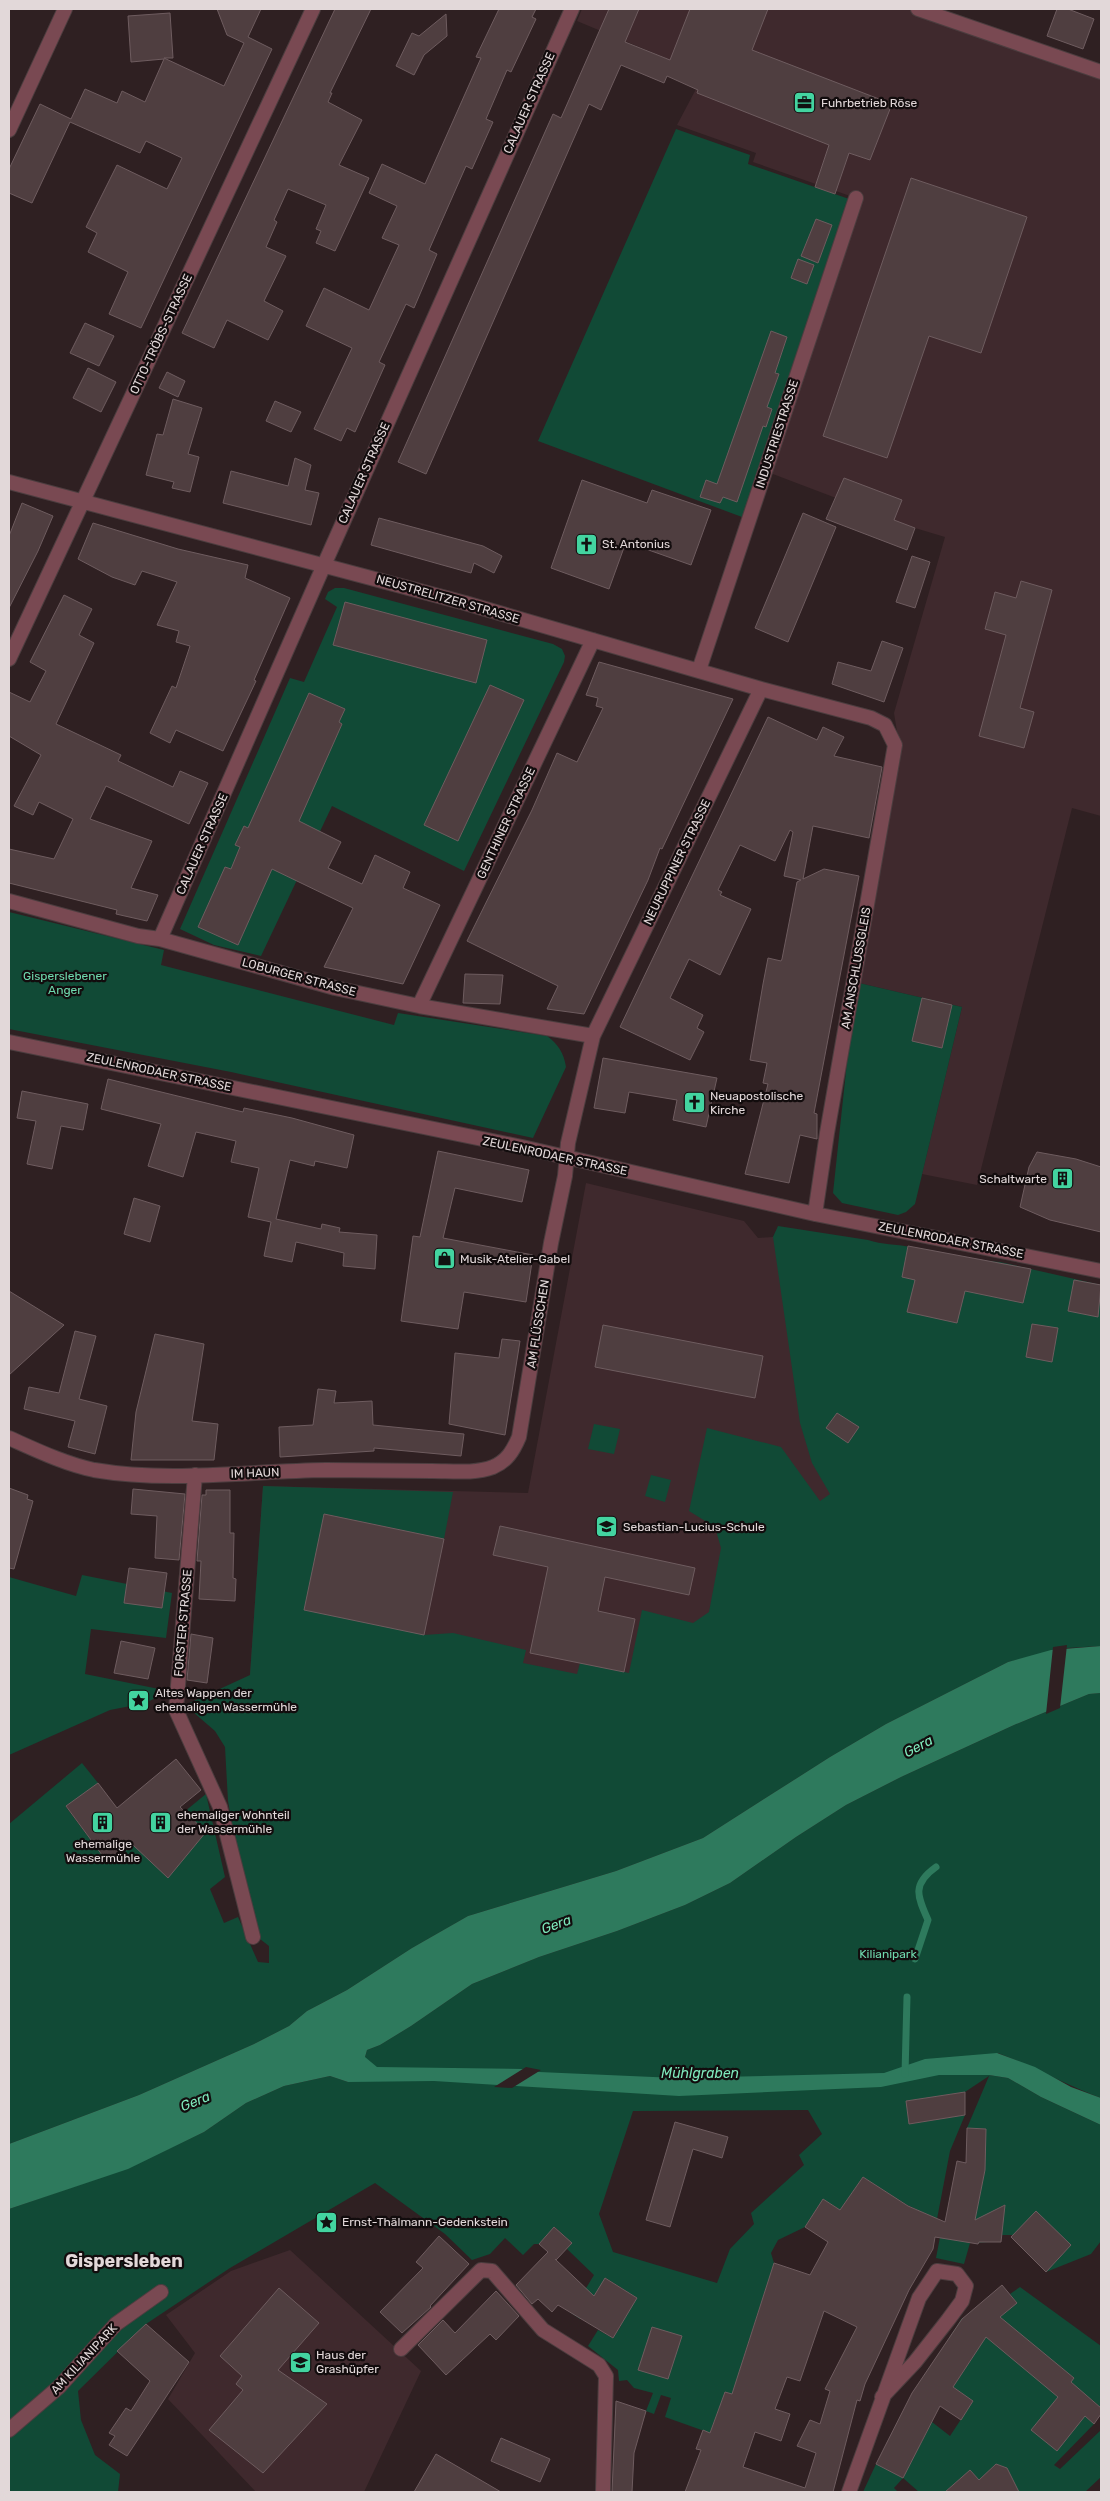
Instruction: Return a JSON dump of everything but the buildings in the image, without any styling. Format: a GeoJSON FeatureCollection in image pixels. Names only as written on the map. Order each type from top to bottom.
{"type":"FeatureCollection","features":[{"type":"Feature","properties":{"kind":"street"},"geometry":{"type":"LineString","coordinates":[[9,130],[65,9]]}},
{"type":"Feature","properties":{"kind":"street","name":"OTTO-TRÖBS-STRASSE"},"geometry":{"type":"LineString","coordinates":[[9,659],[313,9]]}},
{"type":"Feature","properties":{"kind":"street","name":"CALAUER STRASSE"},"geometry":{"type":"LineString","coordinates":[[160,939],[324,565],[572,9]]}},
{"type":"Feature","properties":{"kind":"street"},"geometry":{"type":"LineString","coordinates":[[918,9],[1101,72]]}},
{"type":"Feature","properties":{"kind":"street","name":"INDUSTRIESTRASSE"},"geometry":{"type":"LineString","coordinates":[[699,670],[856,198]]}},
{"type":"Feature","properties":{"kind":"street","name":"NEUSTRELITZER STRASSE"},"geometry":{"type":"LineString","coordinates":[[9,482],[324,565],[761,689],[871,718],[885,725]]}},
{"type":"Feature","properties":{"kind":"street","name":"GENTHINER STRASSE"},"geometry":{"type":"LineString","coordinates":[[419,1006],[593,640]]}},
{"type":"Feature","properties":{"kind":"street","name":"NEURUPPINER STRASSE"},"geometry":{"type":"LineString","coordinates":[[593,1036],[761,689]]}},
{"type":"Feature","properties":{"kind":"street","name":"AM ANSCHLUSSGLEIS"},"geometry":{"type":"LineString","coordinates":[[816,1214],[827,1133],[895,745],[885,725]]}},
{"type":"Feature","properties":{"kind":"street","name":"LOBURGER STRASSE"},"geometry":{"type":"LineString","coordinates":[[9,901],[138,936],[160,939],[335,988],[419,1006],[593,1036]]}},
{"type":"Feature","properties":{"kind":"street","name":"AM FLÜSSCHEN"},"geometry":{"type":"LineString","coordinates":[[505,1461],[519,1437],[551,1243],[565,1176],[566,1158],[593,1036]]}},
{"type":"Feature","properties":{"kind":"street","name":"ZEULENRODAER STRASSE"},"geometry":{"type":"LineString","coordinates":[[9,1042],[522,1147],[816,1214],[1101,1271]]}},
{"type":"Feature","properties":{"kind":"street","name":"IM HAUN"},"geometry":{"type":"LineString","coordinates":[[9,1438],[69,1463],[94,1470],[195,1476],[325,1470],[465,1471],[491,1468],[505,1461]]}},
{"type":"Feature","properties":{"kind":"street","name":"FORSTER STRASSE"},"geometry":{"type":"LineString","coordinates":[[195,1476],[176,1710],[220,1807],[253,1937]]}},
{"type":"Feature","properties":{"kind":"street"},"geometry":{"type":"LineString","coordinates":[[401,2349],[481,2270],[492,2271],[544,2330],[600,2365],[606,2376],[603,2492]]}},
{"type":"Feature","properties":{"kind":"street"},"geometry":{"type":"LineString","coordinates":[[849,2492],[882,2397],[919,2298],[937,2271],[957,2274],[966,2286],[962,2301],[915,2362],[882,2397]]}},
{"type":"Feature","properties":{"kind":"street","name":"AM KILIANIPARK"},"geometry":{"type":"LineString","coordinates":[[9,2430],[60,2387],[116,2324],[161,2292]]}},
{"type":"Feature","properties":{"kind":"shaded area"},"geometry":{"type":"Polygon","coordinates":[[[582,9],[918,9],[1101,72],[1101,816],[1072,808],[977,1185],[922,1174],[962,1007],[859,983],[900,750],[894,713],[945,537],[915,528],[765,471],[856,198],[753,162],[756,153],[677,125],[704,74],[577,21],[582,9]]]}},
{"type":"Feature","properties":{"kind":"shaded area","name":"Sebastian-Lucius-Schule"},"geometry":{"type":"Polygon","coordinates":[[[586,1183],[744,1221],[758,1238],[773,1237],[779,1230],[921,1483],[582,1759],[250,1675],[263,1486],[528,1493],[586,1183]]]}},
{"type":"Feature","properties":{"kind":"shaded area","name":"Haus der Grashüpfer"},"geometry":{"type":"Polygon","coordinates":[[[290,2250],[421,2371],[364,2492],[256,2492],[168,2399],[195,2353],[166,2315],[231,2271],[290,2250]]]}},
{"type":"Feature","properties":{"kind":"green space"},"geometry":{"type":"Polygon","coordinates":[[[676,129],[750,155],[748,164],[852,200],[742,517],[538,441],[676,129]]]}},
{"type":"Feature","properties":{"kind":"green space"},"geometry":{"type":"Polygon","coordinates":[[[335,588],[344,588],[553,644],[562,649],[565,656],[564,662],[464,871],[332,806],[261,956],[214,945],[180,929],[290,678],[304,682],[337,607],[325,599],[328,592],[335,588]]]}},
{"type":"Feature","properties":{"kind":"green space","name":"Gisperslebener Anger"},"geometry":{"type":"Polygon","coordinates":[[[9,912],[164,950],[161,965],[394,1025],[398,1013],[547,1036],[560,1049],[566,1067],[533,1138],[231,1072],[9,1029],[9,912]]]}},
{"type":"Feature","properties":{"kind":"green space"},"geometry":{"type":"Polygon","coordinates":[[[859,983],[962,1007],[915,1204],[906,1212],[898,1215],[842,1203],[833,1193],[850,1034],[859,983]]]}},
{"type":"Feature","properties":{"kind":"green space"},"geometry":{"type":"Polygon","coordinates":[[[778,1226],[1000,1262],[1101,1285],[1101,1646],[1067,1648],[1008,1662],[886,1724],[830,1757],[703,1838],[616,1871],[468,1916],[412,1948],[347,1990],[307,2011],[289,2026],[254,2044],[139,2095],[9,2144],[9,1824],[82,1763],[98,1783],[66,1807],[108,1863],[140,1839],[168,1877],[206,1832],[184,1812],[206,1794],[225,1877],[210,1889],[224,1923],[238,1917],[258,1962],[269,1963],[269,1946],[260,1939],[239,1863],[228,1801],[225,1747],[215,1731],[185,1705],[250,1675],[263,1486],[453,1492],[444,1539],[325,1514],[424,1635],[453,1633],[526,1650],[523,1663],[577,1674],[580,1663],[629,1673],[642,1610],[693,1623],[709,1612],[721,1548],[715,1527],[689,1511],[707,1428],[781,1447],[820,1501],[830,1494],[812,1463],[800,1423],[773,1237],[778,1226]]]}},
{"type":"Feature","properties":{"kind":"green space"},"geometry":{"type":"Polygon","coordinates":[[[594,1424],[620,1429],[614,1454],[588,1449],[594,1424]]]}},
{"type":"Feature","properties":{"kind":"green space"},"geometry":{"type":"Polygon","coordinates":[[[651,1475],[671,1480],[665,1502],[645,1496],[651,1475]]]}},
{"type":"Feature","properties":{"kind":"green space"},"geometry":{"type":"Polygon","coordinates":[[[82,1575],[172,1593],[166,1638],[91,1629],[85,1674],[159,1689],[157,1697],[146,1703],[110,1710],[9,1755],[9,1577],[76,1596],[82,1575]]]}},
{"type":"Feature","properties":{"kind":"green space","name":"Kilianipark"},"geometry":{"type":"Polygon","coordinates":[[[1101,1693],[1101,2098],[998,2053],[989,2075],[1008,2078],[1041,2097],[1101,2125],[1101,2241],[1091,2254],[1046,2272],[1071,2245],[1036,2212],[1013,2235],[1002,2235],[1004,2205],[991,2212],[989,2242],[970,2243],[964,2264],[936,2258],[940,2237],[983,2179],[986,2129],[967,2128],[989,2076],[965,2092],[906,2101],[910,2124],[965,2115],[950,2151],[937,2219],[907,2205],[863,2177],[840,2210],[823,2199],[805,2227],[778,2240],[771,2253],[774,2263],[742,2362],[757,2367],[748,2399],[725,2392],[710,2433],[665,2417],[671,2398],[661,2395],[654,2414],[646,2411],[653,2393],[634,2388],[627,2380],[619,2381],[618,2370],[588,2346],[598,2330],[613,2338],[621,2326],[614,2322],[629,2310],[637,2298],[606,2278],[580,2319],[571,2313],[594,2275],[567,2249],[572,2243],[555,2227],[539,2244],[534,2244],[523,2255],[505,2238],[490,2254],[472,2260],[445,2234],[375,2183],[230,2268],[146,2324],[78,2391],[81,2420],[95,2455],[120,2474],[118,2492],[9,2492],[9,2209],[128,2168],[204,2132],[246,2103],[284,2086],[330,2076],[348,2082],[365,2057],[367,2050],[380,2045],[411,2026],[472,1984],[539,1957],[617,1931],[685,1905],[730,1883],[846,1805],[901,1777],[1014,1725],[1089,1694],[1101,1693]],[[808,2110],[633,2111],[599,2214],[613,2252],[717,2283],[730,2249],[754,2224],[751,2213],[804,2165],[799,2155],[822,2134],[808,2110]]]}},
{"type":"Feature","properties":{"kind":"green space"},"geometry":{"type":"Polygon","coordinates":[[[1020,2287],[1101,2346],[1101,2408],[1091,2399],[1080,2412],[1094,2424],[1054,2465],[1060,2469],[1101,2430],[1101,2477],[1085,2492],[1010,2492],[1016,2486],[1007,2468],[996,2464],[979,2480],[970,2470],[945,2492],[919,2492],[903,2478],[932,2422],[950,2436],[973,2401],[953,2387],[973,2357],[948,2340],[962,2318],[982,2332],[1017,2303],[1010,2294],[1020,2287]]]}},
{"type":"Feature","properties":{"kind":"green space"},"geometry":{"type":"Polygon","coordinates":[[[876,2464],[903,2478],[894,2488],[898,2492],[863,2492],[876,2464]]]}},
{"type":"Feature","properties":{"kind":"water","name":"Gera"},"geometry":{"type":"Polygon","coordinates":[[[1101,1646],[1101,1693],[1089,1694],[1014,1725],[901,1777],[846,1805],[730,1883],[685,1905],[617,1931],[539,1957],[472,1984],[411,2026],[380,2045],[367,2050],[365,2057],[377,2067],[523,2069],[539,2072],[676,2078],[884,2073],[925,2059],[997,2053],[1035,2067],[1071,2087],[1101,2098],[1101,2125],[1041,2097],[1008,2078],[989,2075],[939,2075],[881,2087],[679,2096],[434,2081],[348,2082],[330,2076],[284,2086],[246,2103],[204,2132],[128,2169],[9,2209],[9,2144],[139,2095],[254,2044],[289,2026],[307,2011],[347,1990],[412,1948],[468,1916],[616,1871],[703,1838],[830,1757],[886,1724],[1008,1662],[1051,1650],[1101,1646]]]}},
{"type":"Feature","properties":{"kind":"pier"},"geometry":{"type":"Polygon","coordinates":[[[1067,1645],[1060,1708],[1046,1714],[1053,1647],[1067,1645]]]}},
{"type":"Feature","properties":{"kind":"pier"},"geometry":{"type":"Polygon","coordinates":[[[526,2067],[541,2070],[512,2088],[494,2087],[526,2067]]]}},
{"type":"Feature","properties":{"kind":"waterway"},"geometry":{"type":"LineString","coordinates":[[915,1959],[928,1920],[919,1897],[920,1885],[928,1873],[936,1867]]}},
{"type":"Feature","properties":{"kind":"waterway"},"geometry":{"type":"LineString","coordinates":[[905,2074],[907,1997]]}},
{"type":"Feature","properties":{"kind":"place","name":"Fuhrbetrieb Röse"},"geometry":{"type":"Point","coordinates":[805,103]}},
{"type":"Feature","properties":{"kind":"place","name":"St. Antonius"},"geometry":{"type":"Point","coordinates":[586,544]}},
{"type":"Feature","properties":{"kind":"place","name":"Neuapostolische Kirche"},"geometry":{"type":"Point","coordinates":[694,1103]}},
{"type":"Feature","properties":{"kind":"place","name":"Schaltwarte"},"geometry":{"type":"Point","coordinates":[1063,1179]}},
{"type":"Feature","properties":{"kind":"place","name":"Musik-Atelier-Gabel"},"geometry":{"type":"Point","coordinates":[444,1259]}},
{"type":"Feature","properties":{"kind":"place","name":"Sebastian-Lucius-Schule"},"geometry":{"type":"Point","coordinates":[607,1527]}},
{"type":"Feature","properties":{"kind":"place","name":"Altes Wappen der ehemaligen Wassermühle"},"geometry":{"type":"Point","coordinates":[139,1700]}},
{"type":"Feature","properties":{"kind":"place","name":"ehemaliger Wohnteil der Wassermühle"},"geometry":{"type":"Point","coordinates":[161,1822]}},
{"type":"Feature","properties":{"kind":"place","name":"ehemalige Wassermühle"},"geometry":{"type":"Point","coordinates":[103,1823]}},
{"type":"Feature","properties":{"kind":"place","name":"Ernst-Thälmann-Gedenkstein"},"geometry":{"type":"Point","coordinates":[326,2222]}},
{"type":"Feature","properties":{"kind":"place","name":"Haus der Grashüpfer"},"geometry":{"type":"Point","coordinates":[300,2362]}},
{"type":"Feature","properties":{"kind":"district","name":"Gispersleben"},"geometry":{"type":"Point","coordinates":[124,2261]}},
{"type":"Feature","properties":{"kind":"water label","name":"Mühlgraben"},"geometry":{"type":"Point","coordinates":[700,2073]}}]}
